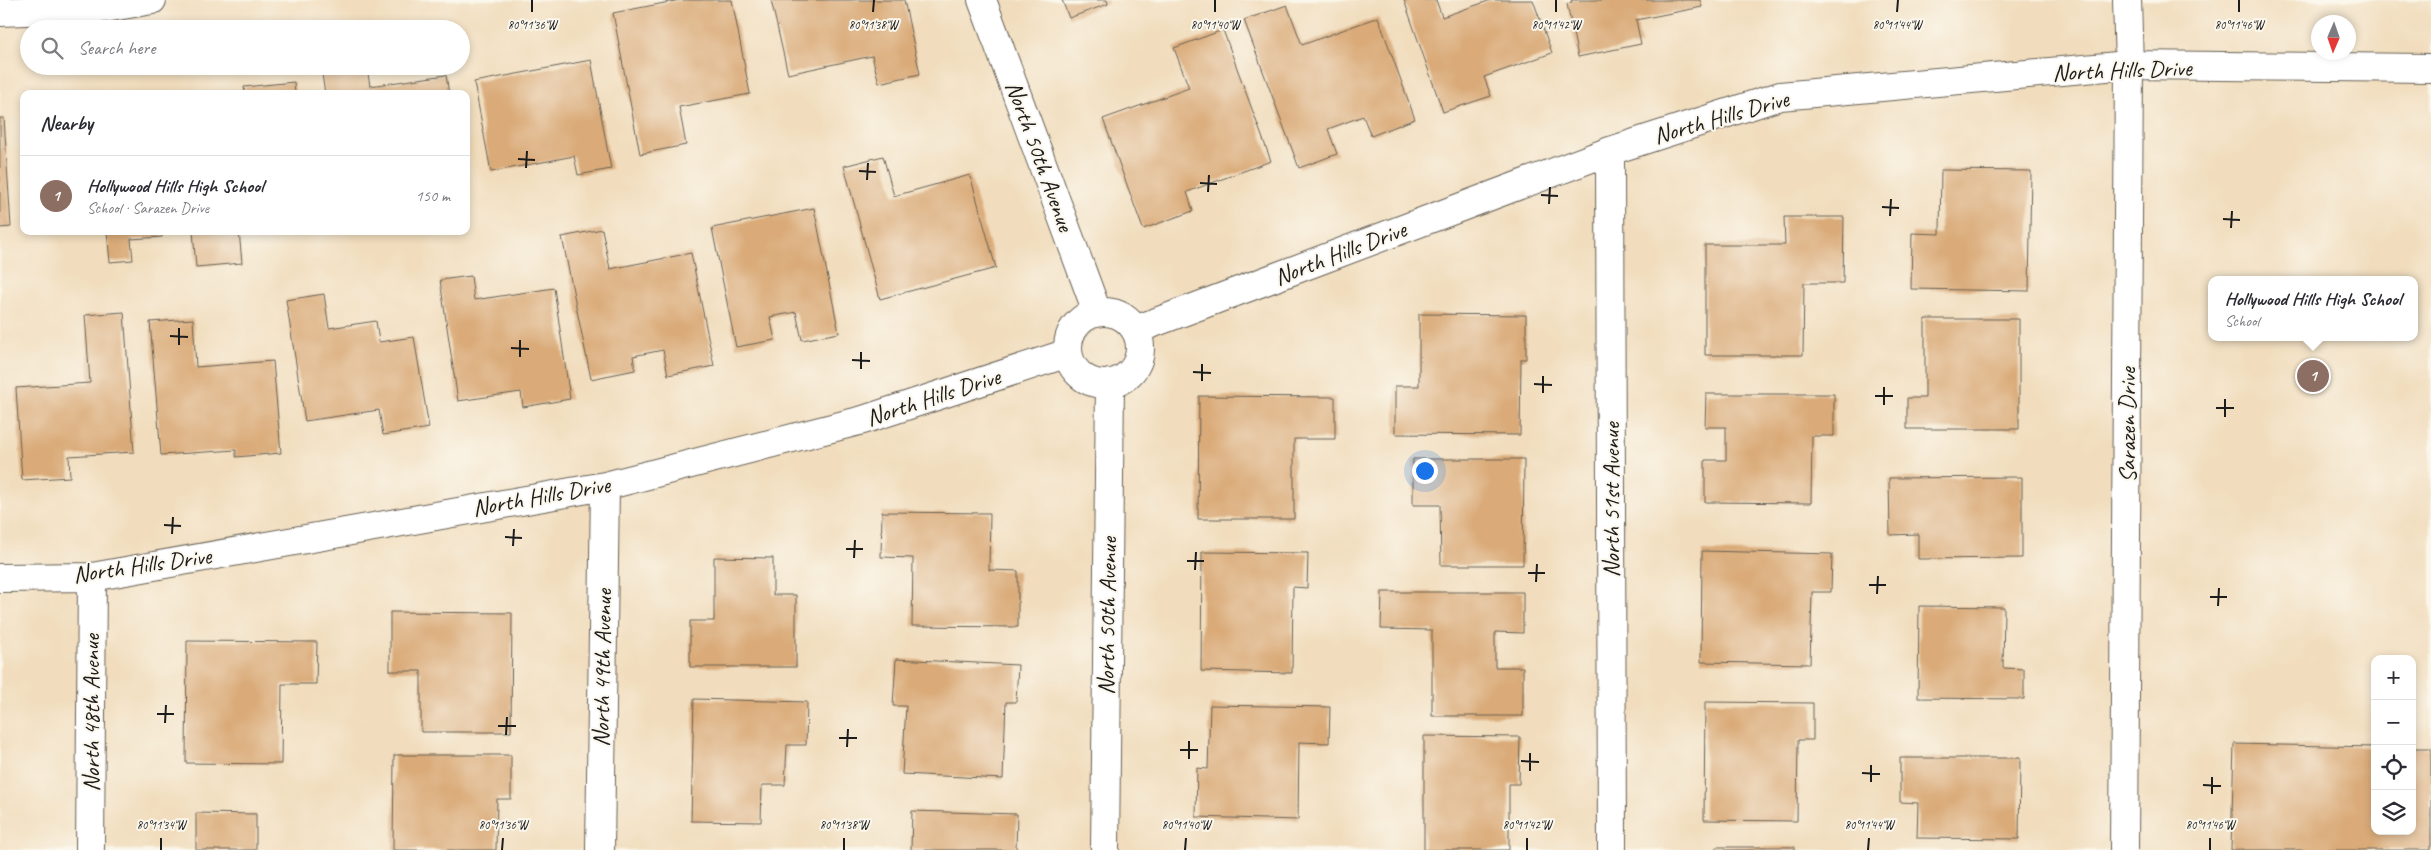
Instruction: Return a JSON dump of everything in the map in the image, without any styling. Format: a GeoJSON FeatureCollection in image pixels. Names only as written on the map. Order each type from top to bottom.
{"type":"FeatureCollection","features":[{"type":"Feature","properties":{"kind":"street"},"geometry":{"type":"LineString","coordinates":[[0,12],[105,8],[152,0]]}},
{"type":"Feature","properties":{"kind":"street","name":"North 50th Avenue"},"geometry":{"type":"LineString","coordinates":[[982,0],[1098,312]]}},
{"type":"Feature","properties":{"kind":"street","name":"Sarazen Drive"},"geometry":{"type":"LineString","coordinates":[[2124,850],[2129,66],[2127,0]]}},
{"type":"Feature","properties":{"kind":"street","name":"North Hills Drive"},"geometry":{"type":"LineString","coordinates":[[1135,330],[1610,151],[1780,96],[2129,66],[2431,68]]}},
{"type":"Feature","properties":{"kind":"street","name":"North 51st Avenue"},"geometry":{"type":"LineString","coordinates":[[1610,151],[1612,850]]}},
{"type":"Feature","properties":{"kind":"street"},"geometry":{"type":"LineString","coordinates":[[1098,312],[1109,312],[1119,315],[1135,330],[1140,352],[1136,364],[1130,373],[1121,379],[1110,383],[1099,383],[1078,373],[1072,364],[1068,353],[1068,342],[1078,323],[1098,312]]}},
{"type":"Feature","properties":{"kind":"street","name":"North Hills Drive"},"geometry":{"type":"LineString","coordinates":[[0,578],[92,577],[605,486],[863,420],[1068,353]]}},
{"type":"Feature","properties":{"kind":"street","name":"North 50th Avenue"},"geometry":{"type":"LineString","coordinates":[[1105,850],[1110,383]]}},
{"type":"Feature","properties":{"kind":"street","name":"North 49th Avenue"},"geometry":{"type":"LineString","coordinates":[[600,850],[605,486]]}},
{"type":"Feature","properties":{"kind":"street","name":"North 48th Avenue"},"geometry":{"type":"LineString","coordinates":[[90,850],[92,577]]}},
{"type":"Feature","properties":{"kind":"building"},"geometry":{"type":"Polygon","coordinates":[[[680,0],[732,0],[750,94],[679,107],[686,145],[640,154],[613,13],[680,0]]]}},
{"type":"Feature","properties":{"kind":"building"},"geometry":{"type":"Polygon","coordinates":[[[771,0],[904,0],[920,74],[879,83],[872,56],[788,74],[771,0]]]}},
{"type":"Feature","properties":{"kind":"building"},"geometry":{"type":"Polygon","coordinates":[[[1062,0],[1107,0],[1108,4],[1069,18],[1062,0]]]}},
{"type":"Feature","properties":{"kind":"building"},"geometry":{"type":"Polygon","coordinates":[[[1404,0],[1436,0],[1442,17],[1491,0],[1533,0],[1552,53],[1484,77],[1491,96],[1443,112],[1404,0]]]}},
{"type":"Feature","properties":{"kind":"building"},"geometry":{"type":"Polygon","coordinates":[[[1571,0],[1700,0],[1702,7],[1636,20],[1641,44],[1578,57],[1567,4],[1572,2],[1571,0]]]}},
{"type":"Feature","properties":{"kind":"building"},"geometry":{"type":"Polygon","coordinates":[[[1287,5],[1302,45],[1378,17],[1415,119],[1371,136],[1363,116],[1328,129],[1337,154],[1299,168],[1244,20],[1287,5]]]}},
{"type":"Feature","properties":{"kind":"building"},"geometry":{"type":"Polygon","coordinates":[[[1223,30],[1271,161],[1187,192],[1193,211],[1143,229],[1103,119],[1189,88],[1174,48],[1223,30]]]}},
{"type":"Feature","properties":{"kind":"building"},"geometry":{"type":"Polygon","coordinates":[[[591,60],[611,169],[578,175],[574,156],[491,172],[474,82],[591,60]]]}},
{"type":"Feature","properties":{"kind":"building"},"geometry":{"type":"Polygon","coordinates":[[[322,75],[368,75],[370,86],[446,75],[448,90],[324,90],[322,75]]]}},
{"type":"Feature","properties":{"kind":"building"},"geometry":{"type":"Polygon","coordinates":[[[294,82],[295,90],[244,90],[244,87],[294,82]]]}},
{"type":"Feature","properties":{"kind":"building"},"geometry":{"type":"Polygon","coordinates":[[[0,118],[4,118],[11,227],[0,228],[0,118]]]}},
{"type":"Feature","properties":{"kind":"building"},"geometry":{"type":"Polygon","coordinates":[[[883,156],[894,196],[970,175],[996,268],[880,299],[844,166],[883,156]]]}},
{"type":"Feature","properties":{"kind":"building"},"geometry":{"type":"Polygon","coordinates":[[[1941,170],[2031,171],[2029,291],[1911,289],[1912,233],[1940,234],[1941,170]]]}},
{"type":"Feature","properties":{"kind":"building"},"geometry":{"type":"Polygon","coordinates":[[[814,208],[839,333],[802,340],[796,312],[770,317],[775,340],[736,347],[712,228],[814,208]]]}},
{"type":"Feature","properties":{"kind":"building"},"geometry":{"type":"Polygon","coordinates":[[[1784,217],[1844,217],[1843,283],[1804,283],[1803,355],[1705,355],[1705,245],[1785,245],[1784,217]]]}},
{"type":"Feature","properties":{"kind":"building"},"geometry":{"type":"Polygon","coordinates":[[[602,229],[610,269],[691,253],[714,366],[668,375],[663,350],[633,356],[635,370],[591,379],[562,237],[602,229]]]}},
{"type":"Feature","properties":{"kind":"building"},"geometry":{"type":"Polygon","coordinates":[[[107,235],[162,235],[162,237],[131,239],[133,260],[110,262],[107,235]]]}},
{"type":"Feature","properties":{"kind":"building"},"geometry":{"type":"Polygon","coordinates":[[[193,235],[239,235],[242,263],[196,267],[193,235]]]}},
{"type":"Feature","properties":{"kind":"building"},"geometry":{"type":"Polygon","coordinates":[[[471,276],[474,300],[554,288],[570,399],[523,407],[521,392],[458,401],[440,280],[471,276]]]}},
{"type":"Feature","properties":{"kind":"building"},"geometry":{"type":"Polygon","coordinates":[[[324,294],[329,328],[376,321],[379,342],[414,337],[429,428],[383,435],[379,410],[305,421],[286,300],[324,294]]]}},
{"type":"Feature","properties":{"kind":"building"},"geometry":{"type":"Polygon","coordinates":[[[124,312],[134,452],[69,456],[70,477],[22,480],[16,388],[90,383],[85,315],[124,312]]]}},
{"type":"Feature","properties":{"kind":"building"},"geometry":{"type":"Polygon","coordinates":[[[1419,314],[1526,315],[1526,359],[1521,359],[1520,435],[1395,434],[1395,386],[1419,386],[1419,314]]]}},
{"type":"Feature","properties":{"kind":"building"},"geometry":{"type":"Polygon","coordinates":[[[193,319],[196,367],[273,361],[281,453],[236,457],[236,450],[161,455],[150,322],[193,319]]]}},
{"type":"Feature","properties":{"kind":"building"},"geometry":{"type":"Polygon","coordinates":[[[1925,319],[2019,319],[2019,429],[1907,429],[1907,398],[1925,398],[1925,319]]]}},
{"type":"Feature","properties":{"kind":"building"},"geometry":{"type":"Polygon","coordinates":[[[1706,394],[1834,394],[1834,436],[1812,436],[1811,503],[1705,502],[1705,460],[1726,460],[1726,427],[1705,427],[1706,394]]]}},
{"type":"Feature","properties":{"kind":"building"},"geometry":{"type":"Polygon","coordinates":[[[1199,396],[1335,397],[1335,439],[1294,439],[1294,519],[1198,519],[1199,396]]]}},
{"type":"Feature","properties":{"kind":"building"},"geometry":{"type":"Polygon","coordinates":[[[1413,459],[1524,459],[1523,565],[1441,565],[1440,505],[1413,505],[1413,459]]]}},
{"type":"Feature","properties":{"kind":"building"},"geometry":{"type":"Polygon","coordinates":[[[2022,477],[2022,558],[1918,559],[1918,534],[1890,535],[1889,478],[2022,477]]]}},
{"type":"Feature","properties":{"kind":"building"},"geometry":{"type":"Polygon","coordinates":[[[882,512],[990,513],[989,570],[1018,571],[1018,627],[912,626],[913,558],[881,557],[882,512]]]}},
{"type":"Feature","properties":{"kind":"building"},"geometry":{"type":"Polygon","coordinates":[[[1702,551],[1832,554],[1831,592],[1812,592],[1810,664],[1701,662],[1702,551]]]}},
{"type":"Feature","properties":{"kind":"building"},"geometry":{"type":"Polygon","coordinates":[[[1202,552],[1308,553],[1307,588],[1293,587],[1292,673],[1201,671],[1202,552]]]}},
{"type":"Feature","properties":{"kind":"building"},"geometry":{"type":"Polygon","coordinates":[[[714,557],[773,558],[773,595],[796,595],[796,667],[690,667],[690,621],[714,621],[714,557]]]}},
{"type":"Feature","properties":{"kind":"building"},"geometry":{"type":"Polygon","coordinates":[[[1382,592],[1523,592],[1523,633],[1495,632],[1495,667],[1523,667],[1523,716],[1432,716],[1432,630],[1381,629],[1382,592]]]}},
{"type":"Feature","properties":{"kind":"building"},"geometry":{"type":"Polygon","coordinates":[[[1919,606],[2004,607],[2003,668],[2024,669],[2024,699],[1918,698],[1919,606]]]}},
{"type":"Feature","properties":{"kind":"building"},"geometry":{"type":"Polygon","coordinates":[[[390,612],[512,613],[511,732],[421,732],[421,671],[390,671],[390,612]]]}},
{"type":"Feature","properties":{"kind":"building"},"geometry":{"type":"Polygon","coordinates":[[[187,641],[317,642],[316,684],[282,684],[281,764],[186,763],[187,641]]]}},
{"type":"Feature","properties":{"kind":"building"},"geometry":{"type":"Polygon","coordinates":[[[896,659],[1018,665],[1016,702],[1006,702],[1003,779],[902,774],[906,706],[893,706],[896,659]]]}},
{"type":"Feature","properties":{"kind":"building"},"geometry":{"type":"Polygon","coordinates":[[[694,699],[807,702],[806,745],[787,745],[785,785],[762,785],[761,822],[691,821],[694,699]]]}},
{"type":"Feature","properties":{"kind":"building"},"geometry":{"type":"Polygon","coordinates":[[[1705,702],[1813,703],[1813,740],[1798,740],[1797,821],[1704,820],[1705,702]]]}},
{"type":"Feature","properties":{"kind":"building"},"geometry":{"type":"Polygon","coordinates":[[[1210,705],[1330,707],[1329,743],[1299,742],[1298,820],[1196,817],[1197,768],[1208,769],[1210,705]]]}},
{"type":"Feature","properties":{"kind":"building"},"geometry":{"type":"Polygon","coordinates":[[[1424,736],[1520,737],[1519,784],[1509,784],[1509,850],[1424,850],[1424,736]]]}},
{"type":"Feature","properties":{"kind":"building"},"geometry":{"type":"Polygon","coordinates":[[[2234,744],[2371,747],[2371,835],[2416,835],[2416,748],[2431,748],[2431,850],[2231,850],[2234,744]]]}},
{"type":"Feature","properties":{"kind":"building"},"geometry":{"type":"Polygon","coordinates":[[[394,755],[511,755],[511,799],[497,799],[496,850],[393,850],[394,755]]]}},
{"type":"Feature","properties":{"kind":"building"},"geometry":{"type":"Polygon","coordinates":[[[1900,758],[2020,758],[2019,839],[1917,838],[1918,803],[1900,802],[1900,758]]]}},
{"type":"Feature","properties":{"kind":"building"},"geometry":{"type":"Polygon","coordinates":[[[912,811],[1017,814],[1016,850],[911,850],[912,811]]]}},
{"type":"Feature","properties":{"kind":"building"},"geometry":{"type":"Polygon","coordinates":[[[196,813],[256,814],[256,850],[196,850],[196,813]]]}},
{"type":"Feature","properties":{"kind":"building"},"geometry":{"type":"Polygon","coordinates":[[[1716,847],[1795,847],[1795,850],[1716,850],[1716,847]]]}},
{"type":"Feature","properties":{"kind":"place","name":"Hollywood Hills High School"},"geometry":{"type":"Point","coordinates":[2313,376]}}]}
